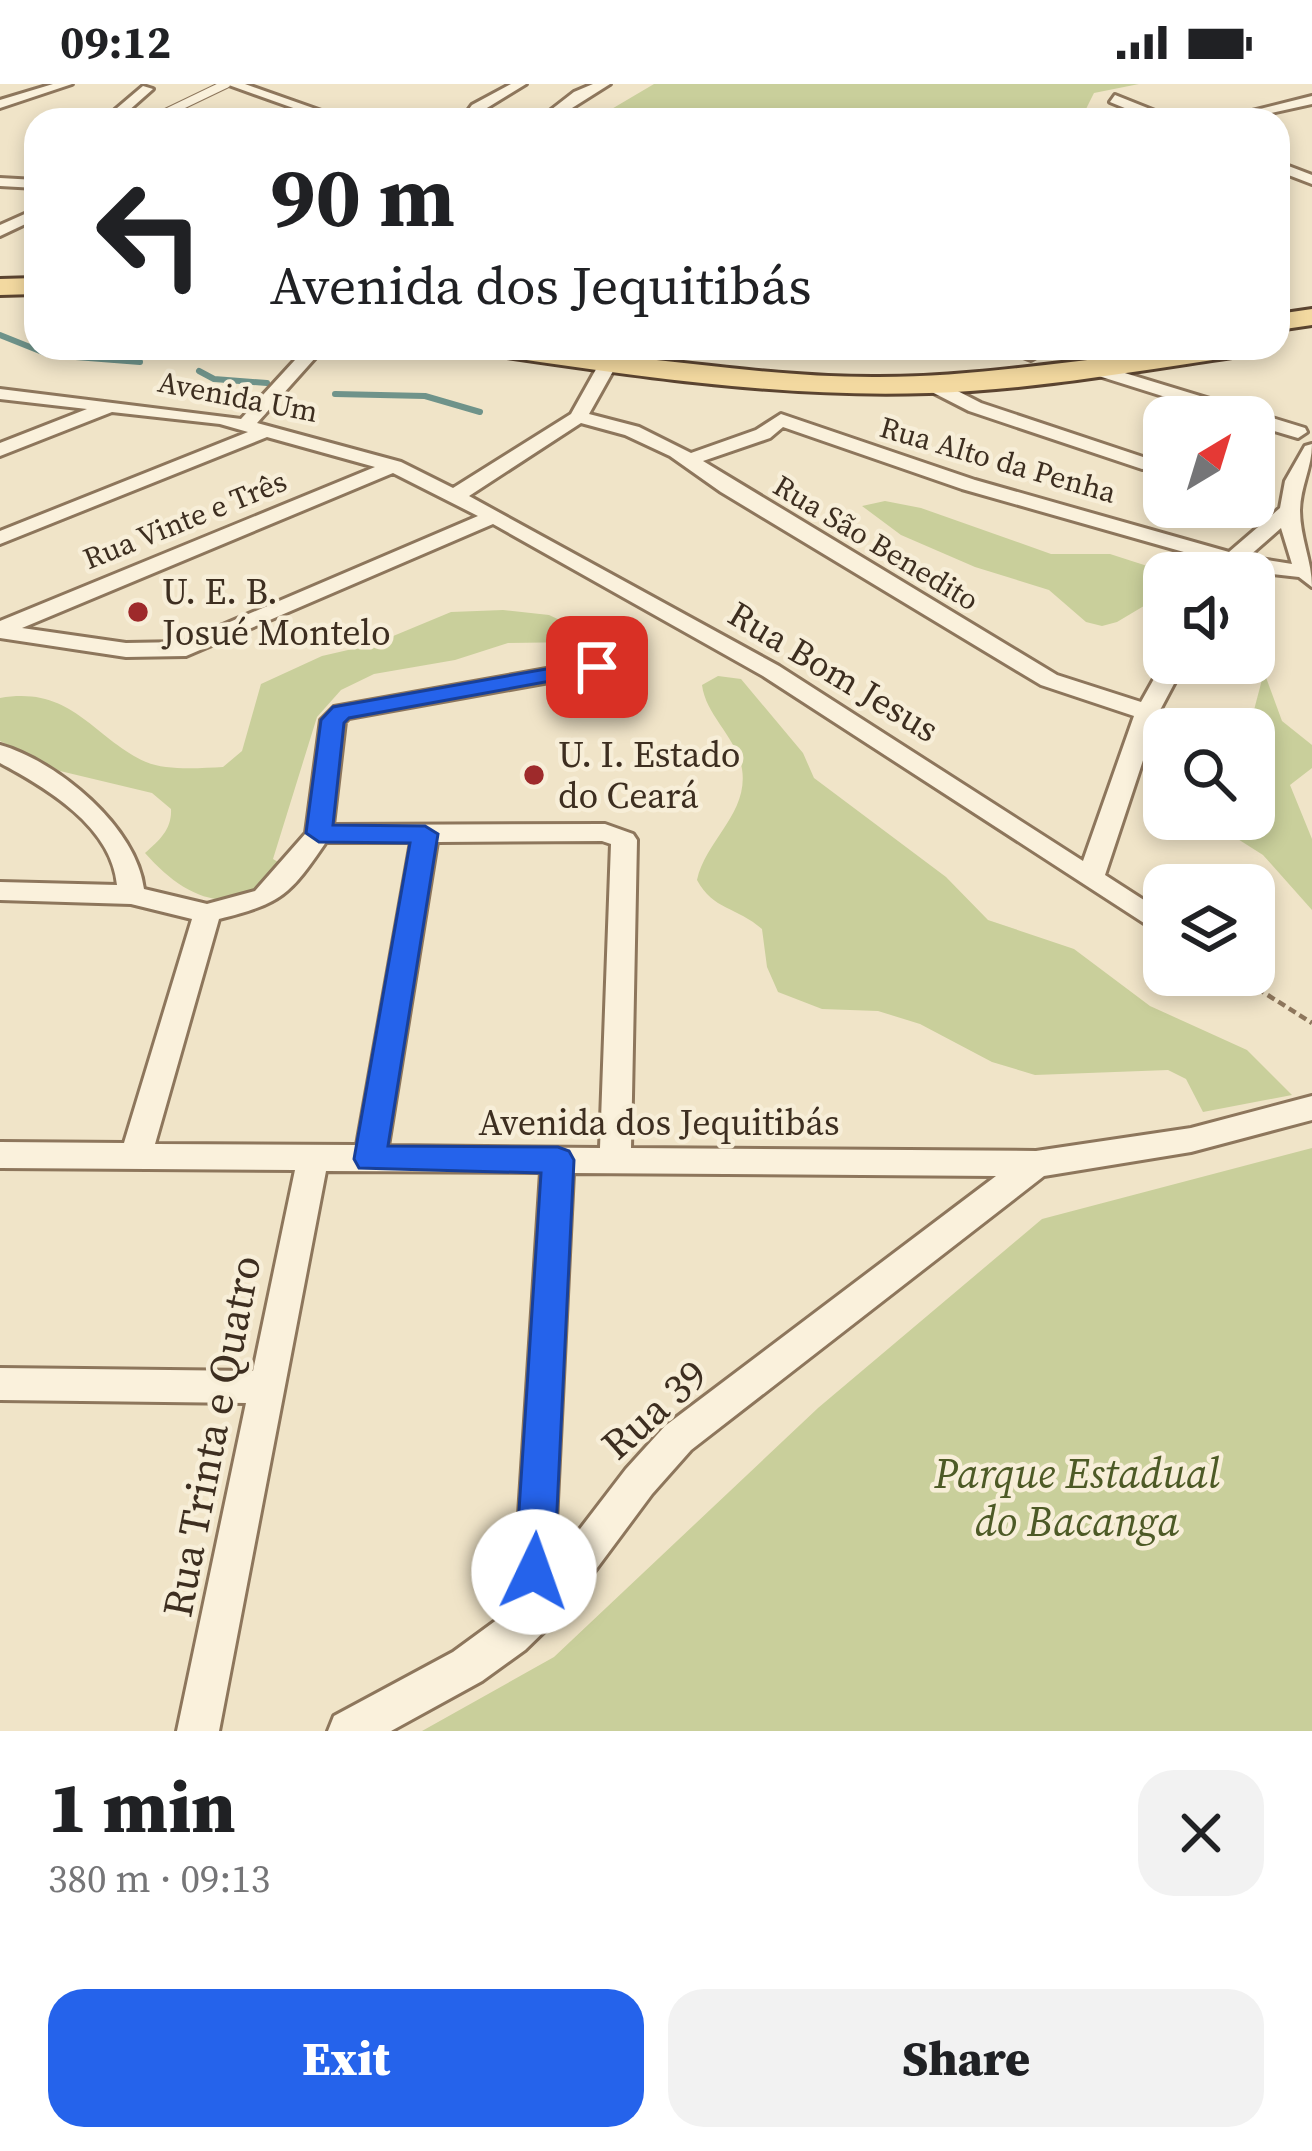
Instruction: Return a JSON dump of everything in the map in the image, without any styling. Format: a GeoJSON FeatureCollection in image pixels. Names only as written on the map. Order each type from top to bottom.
{"type":"FeatureCollection","features":[{"type":"Feature","properties":{"kind":"main road"},"geometry":{"type":"LineString","coordinates":[[581,360],[785,385],[932,385],[1026,360]]}},
{"type":"Feature","properties":{"kind":"main road"},"geometry":{"type":"LineString","coordinates":[[766,360],[832,366],[1012,360]]}},
{"type":"Feature","properties":{"kind":"street"},"geometry":{"type":"LineString","coordinates":[[0,104],[66,84]]}},
{"type":"Feature","properties":{"kind":"street"},"geometry":{"type":"LineString","coordinates":[[229,84],[303,108]]}},
{"type":"Feature","properties":{"kind":"street"},"geometry":{"type":"LineString","coordinates":[[476,108],[520,84]]}},
{"type":"Feature","properties":{"kind":"street"},"geometry":{"type":"LineString","coordinates":[[561,108],[604,84]]}},
{"type":"Feature","properties":{"kind":"street"},"geometry":{"type":"LineString","coordinates":[[124,108],[147,89]]}},
{"type":"Feature","properties":{"kind":"street"},"geometry":{"type":"LineString","coordinates":[[1264,108],[1308,94]]}},
{"type":"Feature","properties":{"kind":"street"},"geometry":{"type":"LineString","coordinates":[[1114,99],[1136,108]]}},
{"type":"Feature","properties":{"kind":"street"},"geometry":{"type":"LineString","coordinates":[[246,424],[304,360]]}},
{"type":"Feature","properties":{"kind":"street"},"geometry":{"type":"LineString","coordinates":[[1095,360],[1176,396]]}},
{"type":"Feature","properties":{"kind":"street"},"geometry":{"type":"LineString","coordinates":[[456,495],[578,417],[608,364]]}},
{"type":"Feature","properties":{"kind":"street"},"geometry":{"type":"LineString","coordinates":[[689,460],[763,434],[781,420],[785,385]]}},
{"type":"Feature","properties":{"kind":"street"},"geometry":{"type":"LineString","coordinates":[[932,385],[975,407],[1143,463]]}},
{"type":"Feature","properties":{"kind":"street","name":"Avenida Um"},"geometry":{"type":"LineString","coordinates":[[0,394],[246,424],[394,466],[456,495]]}},
{"type":"Feature","properties":{"kind":"street"},"geometry":{"type":"LineString","coordinates":[[4,446],[112,406]]}},
{"type":"Feature","properties":{"kind":"street","name":"Rua São Benedito"},"geometry":{"type":"LineString","coordinates":[[578,417],[632,431],[689,460],[747,500],[1049,680],[1143,711]]}},
{"type":"Feature","properties":{"kind":"street","name":"Rua Alto da Penha"},"geometry":{"type":"LineString","coordinates":[[781,420],[960,485],[1184,552]]}},
{"type":"Feature","properties":{"kind":"street"},"geometry":{"type":"LineString","coordinates":[[1275,426],[1298,433]]}},
{"type":"Feature","properties":{"kind":"street"},"geometry":{"type":"LineString","coordinates":[[0,538],[269,430]]}},
{"type":"Feature","properties":{"kind":"street"},"geometry":{"type":"LineString","coordinates":[[1310,574],[1288,512],[1293,479],[1312,451]]}},
{"type":"Feature","properties":{"kind":"street","name":"Rua Vinte e Três"},"geometry":{"type":"LineString","coordinates":[[0,630],[394,466]]}},
{"type":"Feature","properties":{"kind":"street","name":"Rua Bom Jesus"},"geometry":{"type":"LineString","coordinates":[[456,495],[771,671],[1143,911]]}},
{"type":"Feature","properties":{"kind":"street"},"geometry":{"type":"LineString","coordinates":[[1243,552],[1288,512]]}},
{"type":"Feature","properties":{"kind":"street"},"geometry":{"type":"LineString","coordinates":[[0,630],[126,650],[186,650],[494,515]]}},
{"type":"Feature","properties":{"kind":"street","name":"Rua Alto da Penha"},"geometry":{"type":"LineString","coordinates":[[1275,570],[1310,574]]}},
{"type":"Feature","properties":{"kind":"street"},"geometry":{"type":"LineString","coordinates":[[2,896],[131,895],[207,913],[265,898],[319,833],[333,720],[342,712],[597,667]]}},
{"type":"Feature","properties":{"kind":"street"},"geometry":{"type":"LineString","coordinates":[[1092,875],[1143,724]]}},
{"type":"Feature","properties":{"kind":"street"},"geometry":{"type":"LineString","coordinates":[[0,752],[66,790],[128,862],[131,895]]}},
{"type":"Feature","properties":{"kind":"street"},"geometry":{"type":"LineString","coordinates":[[319,833],[605,832],[620,837],[625,844],[615,1160]]}},
{"type":"Feature","properties":{"kind":"street"},"geometry":{"type":"LineString","coordinates":[[370,1159],[425,834]]}},
{"type":"Feature","properties":{"kind":"street"},"geometry":{"type":"LineString","coordinates":[[136,1156],[207,913]]}},
{"type":"Feature","properties":{"kind":"street","name":"Avenida dos Jequitibás"},"geometry":{"type":"LineString","coordinates":[[0,1155],[1036,1164],[1191,1140],[1312,1108]]}},
{"type":"Feature","properties":{"kind":"street","name":"Rua Trinta e Quatro"},"geometry":{"type":"LineString","coordinates":[[198,1731],[313,1158]]}},
{"type":"Feature","properties":{"kind":"street"},"geometry":{"type":"LineString","coordinates":[[532,1618],[558,1160]]}},
{"type":"Feature","properties":{"kind":"street","name":"Rua 39"},"geometry":{"type":"LineString","coordinates":[[349,1731],[483,1657],[532,1618],[642,1473],[678,1438],[1036,1164]]}},
{"type":"Feature","properties":{"kind":"street"},"geometry":{"type":"LineString","coordinates":[[1,1386],[267,1387]]}},
{"type":"Feature","properties":{"kind":"lane"},"geometry":{"type":"LineString","coordinates":[[172,108],[202,91],[229,84]]}},
{"type":"Feature","properties":{"kind":"path"},"geometry":{"type":"LineString","coordinates":[[1269,996],[1312,1023]]}},
{"type":"Feature","properties":{"kind":"green space"},"geometry":{"type":"Polygon","coordinates":[[[654,84],[1139,84],[1094,93],[1086,108],[613,108],[654,84]]]}},
{"type":"Feature","properties":{"kind":"green space"},"geometry":{"type":"Polygon","coordinates":[[[885,501],[921,508],[1051,554],[1110,554],[1143,565],[1143,607],[1117,622],[1102,626],[1086,622],[1049,590],[975,567],[901,535],[862,506],[885,501]]]}},
{"type":"Feature","properties":{"kind":"green space"},"geometry":{"type":"Polygon","coordinates":[[[451,612],[549,615],[577,628],[581,642],[508,643],[455,660],[374,674],[341,690],[317,717],[273,859],[285,866],[249,894],[231,899],[195,893],[145,853],[164,834],[171,816],[171,809],[152,793],[60,771],[0,741],[0,698],[25,696],[64,706],[127,752],[154,765],[223,767],[242,751],[261,684],[322,656],[374,644],[451,612]]]}},
{"type":"Feature","properties":{"kind":"green space"},"geometry":{"type":"Polygon","coordinates":[[[718,676],[741,679],[803,753],[814,778],[946,877],[988,920],[1074,949],[1150,1006],[1247,1050],[1292,1095],[1203,1112],[1186,1079],[1168,1070],[1035,1075],[992,1062],[920,1024],[878,1011],[822,1009],[778,992],[767,967],[762,929],[710,897],[697,880],[733,813],[742,785],[739,757],[709,707],[702,685],[718,676]]]}},
{"type":"Feature","properties":{"kind":"green space"},"geometry":{"type":"Polygon","coordinates":[[[1261,684],[1268,684],[1282,721],[1312,745],[1312,768],[1290,785],[1312,839],[1312,910],[1275,864],[1239,840],[1275,840],[1275,708],[1255,708],[1261,684]]]}},
{"type":"Feature","properties":{"kind":"green space","name":"Parque Estadual do Bacanga"},"geometry":{"type":"Polygon","coordinates":[[[1312,1148],[1312,1731],[422,1731],[554,1657],[818,1408],[1042,1219],[1312,1148]]]}},
{"type":"Feature","properties":{"kind":"waterway"},"geometry":{"type":"LineString","coordinates":[[0,335],[24,345]]}},
{"type":"Feature","properties":{"kind":"waterway"},"geometry":{"type":"LineString","coordinates":[[114,360],[140,362]]}},
{"type":"Feature","properties":{"kind":"waterway"},"geometry":{"type":"LineString","coordinates":[[199,371],[214,379],[267,383]]}},
{"type":"Feature","properties":{"kind":"waterway"},"geometry":{"type":"LineString","coordinates":[[335,394],[425,396],[480,412]]}},
{"type":"Feature","properties":{"kind":"place","name":"U. E. B. Josué Montelo"},"geometry":{"type":"Point","coordinates":[138,612]}},
{"type":"Feature","properties":{"kind":"place","name":"U. I. Estado do Ceará"},"geometry":{"type":"Point","coordinates":[534,775]}},
{"type":"Feature","properties":{"kind":"route"},"geometry":{"type":"LineString","coordinates":[[534,1572],[558,1160],[370,1159],[425,834],[319,833],[333,720],[342,712],[597,667]]}}]}
